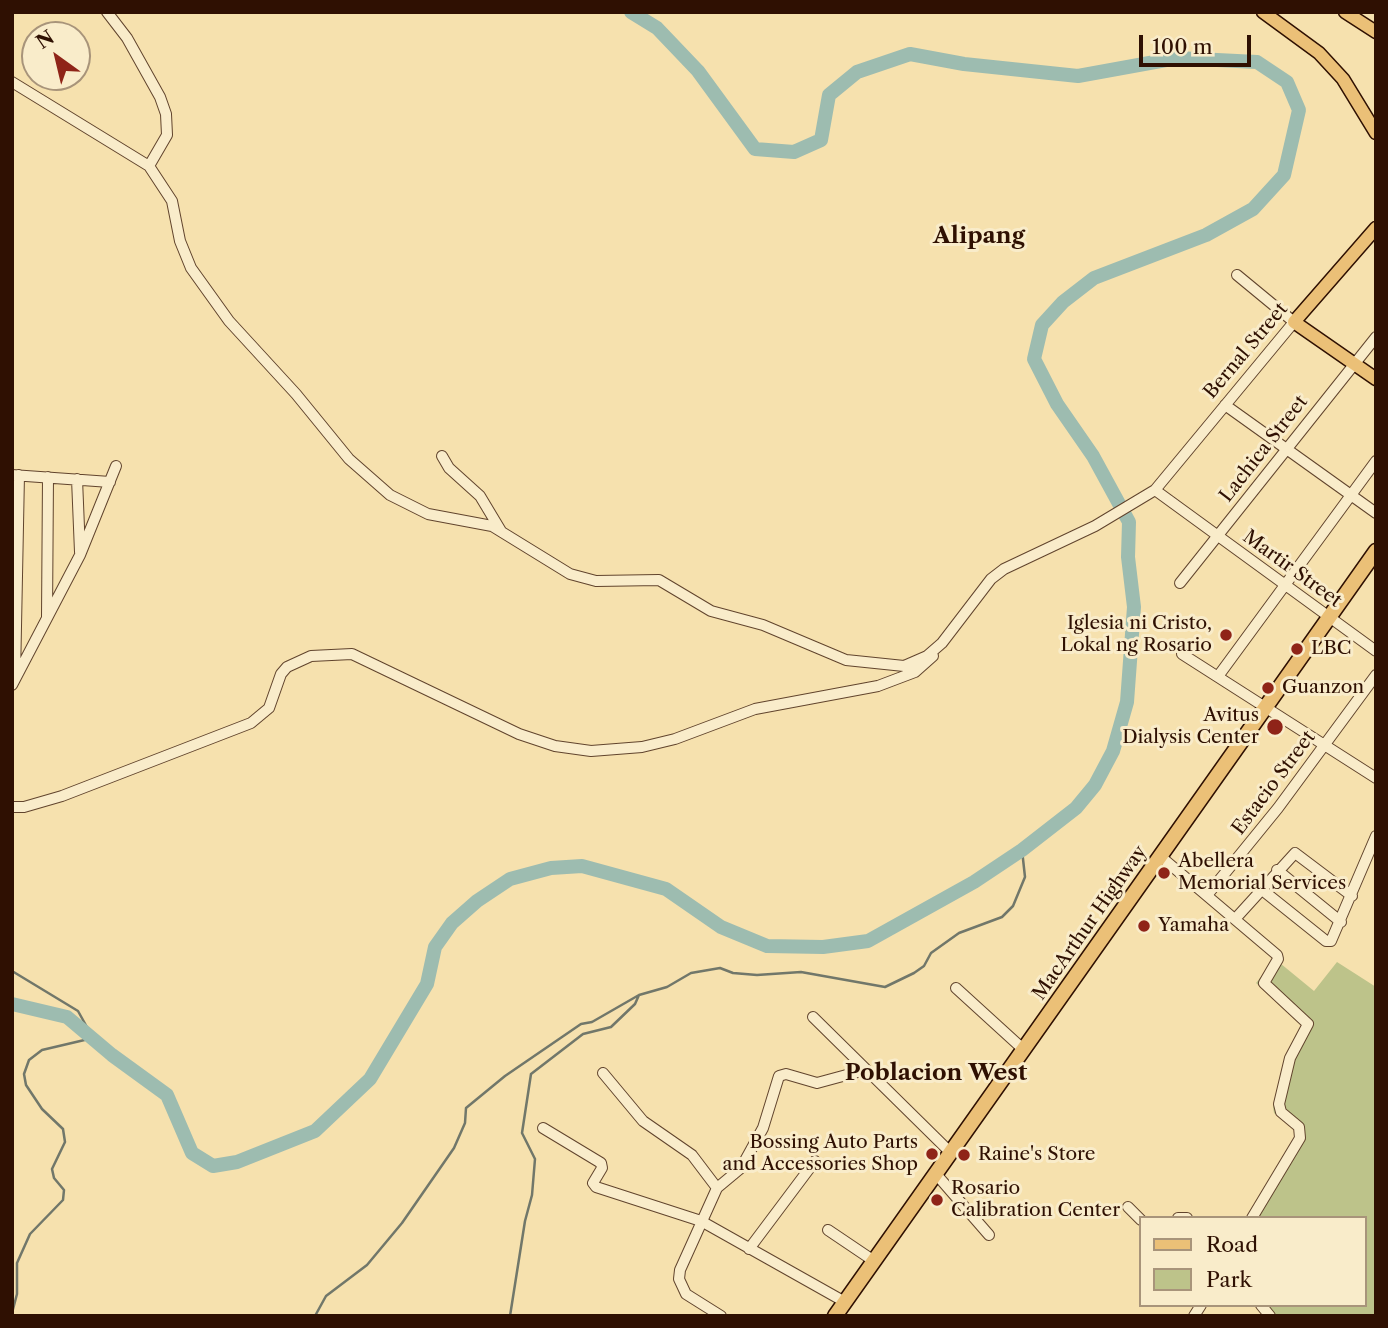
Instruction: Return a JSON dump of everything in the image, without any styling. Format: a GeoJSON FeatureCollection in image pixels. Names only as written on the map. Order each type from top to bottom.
{"type":"FeatureCollection","features":[{"type":"Feature","properties":{"kind":"highway","name":"MacArthur Highway"},"geometry":{"type":"LineString","coordinates":[[835,1316],[1376,551]]}},
{"type":"Feature","properties":{"kind":"main road"},"geometry":{"type":"LineString","coordinates":[[1263,12],[1277,16],[1319,53],[1343,79],[1376,133]]}},
{"type":"Feature","properties":{"kind":"main road"},"geometry":{"type":"LineString","coordinates":[[1345,12],[1376,32]]}},
{"type":"Feature","properties":{"kind":"main road","name":"Bernal Street"},"geometry":{"type":"LineString","coordinates":[[1294,322],[1376,228]]}},
{"type":"Feature","properties":{"kind":"main road"},"geometry":{"type":"LineString","coordinates":[[1294,322],[1376,379]]}},
{"type":"Feature","properties":{"kind":"street"},"geometry":{"type":"LineString","coordinates":[[107,12],[127,38],[160,97],[166,114],[167,135],[149,166]]}},
{"type":"Feature","properties":{"kind":"street"},"geometry":{"type":"LineString","coordinates":[[12,82],[149,166],[172,201],[180,241],[191,268],[229,321],[296,394],[349,459],[390,495],[428,514],[477,522],[501,531],[570,574],[596,581],[659,580],[711,611],[763,625],[846,660],[904,666],[934,652]]}},
{"type":"Feature","properties":{"kind":"street"},"geometry":{"type":"LineString","coordinates":[[1237,275],[1294,322]]}},
{"type":"Feature","properties":{"kind":"street","name":"Bernal Street"},"geometry":{"type":"LineString","coordinates":[[12,807],[24,807],[62,796],[251,723],[269,708],[281,674],[288,667],[311,656],[352,654],[519,734],[555,746],[591,751],[642,747],[755,709],[892,682],[930,662],[934,652],[992,579],[1004,569],[1094,526],[1155,490],[1294,322]]}},
{"type":"Feature","properties":{"kind":"street","name":"Lachica Street"},"geometry":{"type":"LineString","coordinates":[[1180,583],[1376,337]]}},
{"type":"Feature","properties":{"kind":"street"},"geometry":{"type":"LineString","coordinates":[[1225,405],[1376,513]]}},
{"type":"Feature","properties":{"kind":"street"},"geometry":{"type":"LineString","coordinates":[[442,456],[449,468],[480,496],[501,531]]}},
{"type":"Feature","properties":{"kind":"street"},"geometry":{"type":"LineString","coordinates":[[1219,675],[1376,461]]}},
{"type":"Feature","properties":{"kind":"street"},"geometry":{"type":"LineString","coordinates":[[13,683],[80,555],[116,466]]}},
{"type":"Feature","properties":{"kind":"street"},"geometry":{"type":"LineString","coordinates":[[13,683],[16,475],[110,482]]}},
{"type":"Feature","properties":{"kind":"street"},"geometry":{"type":"LineString","coordinates":[[47,619],[48,477]]}},
{"type":"Feature","properties":{"kind":"street"},"geometry":{"type":"LineString","coordinates":[[77,479],[80,555]]}},
{"type":"Feature","properties":{"kind":"street","name":"Martir Street"},"geometry":{"type":"LineString","coordinates":[[1155,490],[1376,651]]}},
{"type":"Feature","properties":{"kind":"street"},"geometry":{"type":"LineString","coordinates":[[1182,654],[1219,675],[1265,708],[1376,778]]}},
{"type":"Feature","properties":{"kind":"street"},"geometry":{"type":"LineString","coordinates":[[14,655],[29,655]]}},
{"type":"Feature","properties":{"kind":"street","name":"Estacio Street"},"geometry":{"type":"LineString","coordinates":[[1209,894],[1376,675]]}},
{"type":"Feature","properties":{"kind":"street"},"geometry":{"type":"LineString","coordinates":[[1261,889],[1326,941],[1334,938],[1376,836]]}},
{"type":"Feature","properties":{"kind":"street"},"geometry":{"type":"LineString","coordinates":[[1236,918],[1290,856],[1297,853],[1352,896]]}},
{"type":"Feature","properties":{"kind":"street"},"geometry":{"type":"LineString","coordinates":[[1160,856],[1209,894],[1278,957],[1264,984],[1308,1024],[1290,1058],[1279,1104],[1281,1112],[1299,1127],[1300,1138],[1253,1216]]}},
{"type":"Feature","properties":{"kind":"street"},"geometry":{"type":"LineString","coordinates":[[1277,870],[1341,922]]}},
{"type":"Feature","properties":{"kind":"street"},"geometry":{"type":"LineString","coordinates":[[956,988],[1024,1050]]}},
{"type":"Feature","properties":{"kind":"street"},"geometry":{"type":"LineString","coordinates":[[813,1017],[951,1153]]}},
{"type":"Feature","properties":{"kind":"street"},"geometry":{"type":"LineString","coordinates":[[721,1316],[686,1294],[679,1279],[680,1270],[717,1188],[741,1168],[763,1128],[779,1076],[786,1074],[817,1083],[864,1070]]}},
{"type":"Feature","properties":{"kind":"street"},"geometry":{"type":"LineString","coordinates":[[603,1073],[643,1121],[692,1155],[717,1188]]}},
{"type":"Feature","properties":{"kind":"street"},"geometry":{"type":"LineString","coordinates":[[543,1128],[601,1163],[602,1168],[593,1183],[596,1188],[701,1221],[845,1302]]}},
{"type":"Feature","properties":{"kind":"street"},"geometry":{"type":"LineString","coordinates":[[749,1249],[815,1161]]}},
{"type":"Feature","properties":{"kind":"street"},"geometry":{"type":"LineString","coordinates":[[936,1174],[989,1234]]}},
{"type":"Feature","properties":{"kind":"street"},"geometry":{"type":"LineString","coordinates":[[1128,1207],[1140,1219]]}},
{"type":"Feature","properties":{"kind":"street"},"geometry":{"type":"LineString","coordinates":[[828,1230],[874,1261]]}},
{"type":"Feature","properties":{"kind":"green space"},"geometry":{"type":"Polygon","coordinates":[[[1275,959],[1314,991],[1337,962],[1376,987],[1376,1316],[1268,1316],[1261,1307],[1367,1307],[1367,1216],[1255,1216],[1304,1137],[1274,1113],[1273,1107],[1302,1023],[1256,983],[1275,959]]]}},
{"type":"Feature","properties":{"kind":"waterway"},"geometry":{"type":"LineString","coordinates":[[12,1004],[67,1017],[112,1055],[167,1095],[192,1153],[213,1166],[237,1162],[315,1131],[370,1079],[427,984],[435,947],[452,923],[477,901],[510,879],[551,868],[582,866],[666,889],[721,927],[767,946],[823,947],[868,941],[974,882],[1022,850],[1076,808],[1095,785],[1113,751],[1127,702],[1134,607],[1128,557],[1129,522],[1093,456],[1057,404],[1034,359],[1042,325],[1063,302],[1094,278],[1206,235],[1253,209],[1284,175],[1299,110],[1287,82],[1257,62],[1177,58],[1078,76],[964,64],[910,54],[857,72],[829,95],[821,140],[794,152],[755,149],[698,71],[657,28],[631,12]]}},
{"type":"Feature","properties":{"kind":"waterway"},"geometry":{"type":"LineString","coordinates":[[315,1316],[326,1296],[367,1265],[402,1223],[454,1148],[465,1123],[466,1108],[505,1076],[581,1024],[592,1022],[639,995],[667,987],[691,973],[720,968],[733,973],[757,975],[801,972],[885,987],[924,966],[931,953],[959,933],[1002,917],[1013,906],[1025,877],[1022,850]]}},
{"type":"Feature","properties":{"kind":"waterway"},"geometry":{"type":"LineString","coordinates":[[12,971],[78,1011],[93,1038],[42,1050],[29,1060],[24,1074],[26,1085],[42,1109],[63,1129],[65,1142],[52,1169],[54,1178],[64,1190],[63,1200],[30,1234],[17,1263],[17,1294],[12,1313]]}},
{"type":"Feature","properties":{"kind":"waterway"},"geometry":{"type":"LineString","coordinates":[[510,1316],[525,1221],[532,1195],[535,1159],[522,1133],[531,1074],[583,1034],[611,1027],[635,1004],[639,995]]}},
{"type":"Feature","properties":{"kind":"place","name":"Iglesia ni Cristo, Lokal ng Rosario"},"geometry":{"type":"Point","coordinates":[1226,635]}},
{"type":"Feature","properties":{"kind":"place","name":"LBC"},"geometry":{"type":"Point","coordinates":[1297,649]}},
{"type":"Feature","properties":{"kind":"place","name":"Guanzon"},"geometry":{"type":"Point","coordinates":[1268,688]}},
{"type":"Feature","properties":{"kind":"place","name":"Avitus Dialysis Center"},"geometry":{"type":"Point","coordinates":[1275,727]}},
{"type":"Feature","properties":{"kind":"place","name":"Abellera Memorial Services"},"geometry":{"type":"Point","coordinates":[1164,873]}},
{"type":"Feature","properties":{"kind":"place","name":"Yamaha"},"geometry":{"type":"Point","coordinates":[1144,926]}},
{"type":"Feature","properties":{"kind":"place","name":"Bossing Auto Parts and Accessories Shop"},"geometry":{"type":"Point","coordinates":[932,1154]}},
{"type":"Feature","properties":{"kind":"place","name":"Raine's Store"},"geometry":{"type":"Point","coordinates":[964,1155]}},
{"type":"Feature","properties":{"kind":"place","name":"Rosario Calibration Center"},"geometry":{"type":"Point","coordinates":[937,1200]}},
{"type":"Feature","properties":{"kind":"district","name":"Alipang"},"geometry":{"type":"Point","coordinates":[979,236]}},
{"type":"Feature","properties":{"kind":"district","name":"Poblacion West"},"geometry":{"type":"Point","coordinates":[936,1073]}}]}
